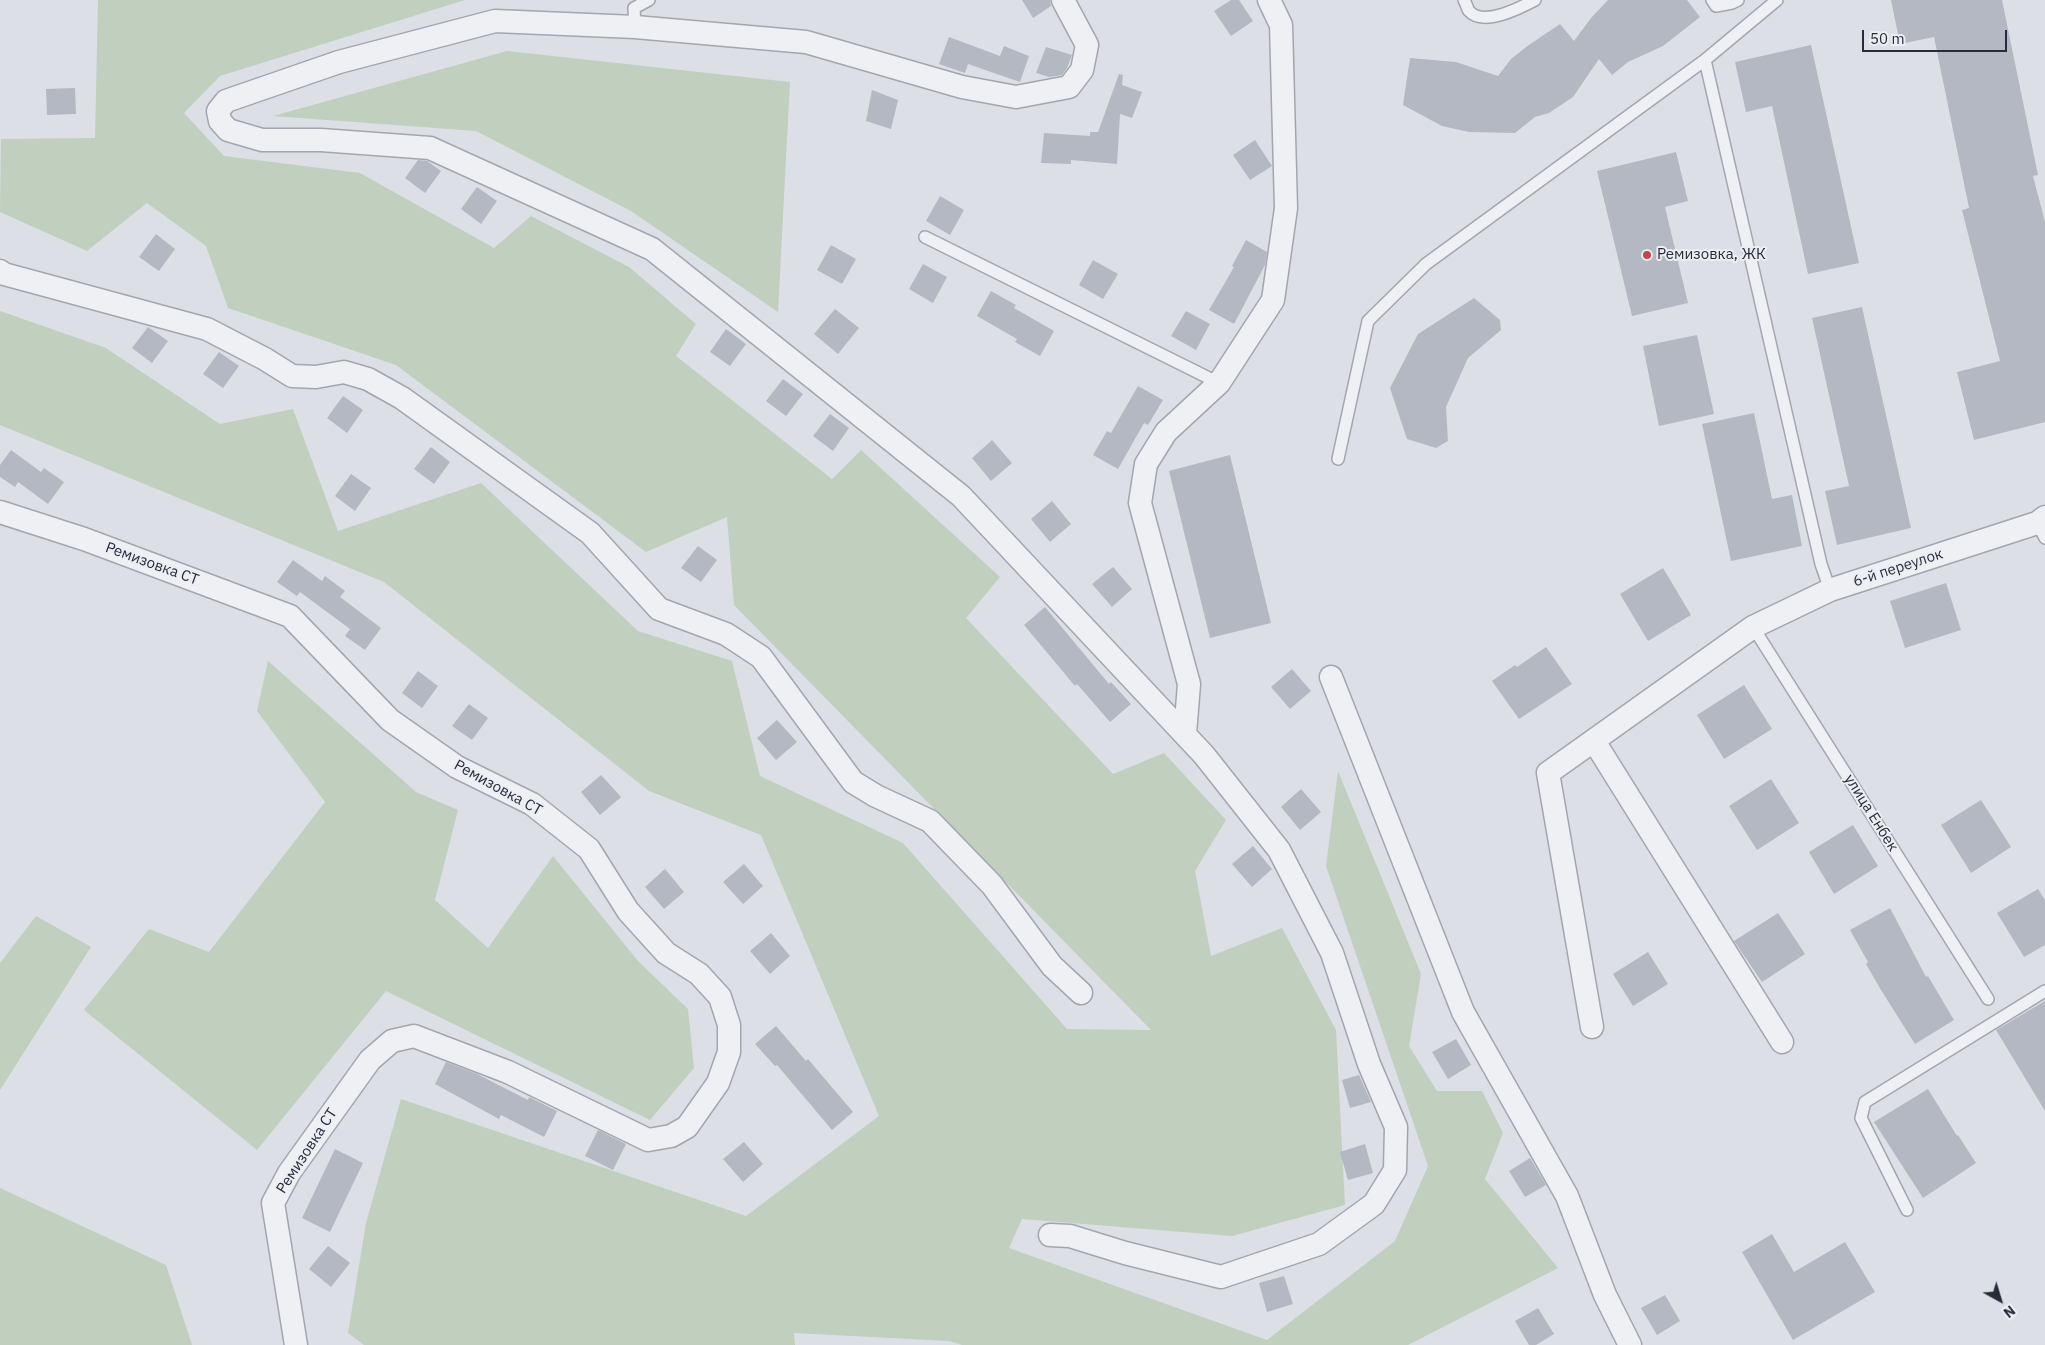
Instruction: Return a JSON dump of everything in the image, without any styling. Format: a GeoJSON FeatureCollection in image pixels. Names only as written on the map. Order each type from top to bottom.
{"type":"FeatureCollection","features":[{"type":"Feature","properties":{"kind":"street"},"geometry":{"type":"LineString","coordinates":[[1050,1235],[1070,1236],[1125,1253],[1221,1277],[1319,1244],[1374,1204],[1395,1170],[1396,1127],[1369,1064],[1332,953],[1278,850],[1204,755],[962,496],[652,249],[430,148],[321,140],[262,140],[228,130],[220,121],[218,110],[226,101],[339,62],[495,21],[635,27],[806,42],[962,87],[1016,97],[1069,87],[1082,70],[1087,45],[1062,0]]}},
{"type":"Feature","properties":{"kind":"street"},"geometry":{"type":"LineString","coordinates":[[1185,734],[1188,684],[1140,503],[1146,464],[1166,432],[1219,384],[1273,300],[1286,208],[1281,25],[1269,0]]}},
{"type":"Feature","properties":{"kind":"street"},"geometry":{"type":"LineString","coordinates":[[0,271],[4,274],[207,329],[265,359],[292,376],[316,377],[344,372],[368,379],[402,398],[590,533],[659,609],[726,634],[761,656],[853,782],[876,796],[930,821],[992,885],[1052,966],[1081,993]]}},
{"type":"Feature","properties":{"kind":"street","name":"Ремизовка СТ"},"geometry":{"type":"LineString","coordinates":[[0,512],[84,539],[290,616],[390,720],[457,767],[532,804],[589,849],[628,911],[666,952],[699,974],[720,997],[729,1025],[729,1052],[718,1083],[687,1127],[671,1136],[648,1140],[491,1066],[414,1036],[392,1041],[370,1060],[289,1173],[273,1203],[296,1345]]}},
{"type":"Feature","properties":{"kind":"street","name":"6-й переулок"},"geometry":{"type":"LineString","coordinates":[[1592,1027],[1548,773],[1753,628],[1830,590],[2042,526]]}},
{"type":"Feature","properties":{"kind":"street"},"geometry":{"type":"LineString","coordinates":[[1331,677],[1463,1012],[1566,1196],[1605,1295],[1630,1345]]}},
{"type":"Feature","properties":{"kind":"street"},"geometry":{"type":"LineString","coordinates":[[1594,741],[1782,1042]]}},
{"type":"Feature","properties":{"kind":"lane"},"geometry":{"type":"LineString","coordinates":[[635,27],[634,8],[649,0]]}},
{"type":"Feature","properties":{"kind":"lane"},"geometry":{"type":"LineString","coordinates":[[1464,0],[1470,12],[1480,18],[1504,15],[1534,0]]}},
{"type":"Feature","properties":{"kind":"lane"},"geometry":{"type":"LineString","coordinates":[[1712,0],[1716,6],[1738,0]]}},
{"type":"Feature","properties":{"kind":"lane"},"geometry":{"type":"LineString","coordinates":[[1338,459],[1368,321],[1426,264],[1705,60],[1777,0]]}},
{"type":"Feature","properties":{"kind":"lane"},"geometry":{"type":"LineString","coordinates":[[1705,60],[1822,564],[1830,590]]}},
{"type":"Feature","properties":{"kind":"lane"},"geometry":{"type":"LineString","coordinates":[[925,237],[1219,384]]}},
{"type":"Feature","properties":{"kind":"lane","name":"улица Енбек"},"geometry":{"type":"LineString","coordinates":[[1753,628],[1988,999]]}},
{"type":"Feature","properties":{"kind":"lane"},"geometry":{"type":"LineString","coordinates":[[1907,1210],[1861,1118],[1865,1102],[2045,992]]}},
{"type":"Feature","properties":{"kind":"green space"},"geometry":{"type":"Polygon","coordinates":[[[98,0],[465,0],[220,76],[184,113],[224,156],[360,173],[494,248],[531,216],[629,267],[696,324],[676,356],[832,479],[861,450],[1000,577],[966,618],[1113,774],[1164,753],[1226,820],[1195,871],[1211,956],[1282,928],[1336,1030],[1345,1205],[1232,1236],[1022,1219],[1009,1248],[1267,1340],[1395,1241],[1428,1166],[1326,866],[1338,771],[1421,974],[1409,1046],[1437,1091],[1482,1091],[1503,1133],[1485,1179],[1558,1268],[1408,1345],[962,1345],[949,1341],[794,1333],[795,1345],[364,1345],[348,1333],[366,1223],[401,1099],[746,1216],[879,1116],[761,835],[649,791],[384,582],[0,425],[0,311],[106,348],[220,424],[293,409],[338,531],[481,483],[638,631],[732,661],[760,776],[903,843],[1067,1029],[1151,1030],[734,605],[727,517],[646,552],[396,365],[228,308],[206,246],[147,203],[87,251],[0,212],[1,139],[95,138],[98,0]]]}},
{"type":"Feature","properties":{"kind":"green space"},"geometry":{"type":"Polygon","coordinates":[[[507,51],[790,82],[778,312],[631,211],[476,131],[273,116],[507,51]]]}},
{"type":"Feature","properties":{"kind":"green space"},"geometry":{"type":"Polygon","coordinates":[[[268,661],[416,792],[458,810],[435,900],[488,948],[553,856],[638,961],[688,1009],[694,1068],[650,1120],[386,991],[257,1150],[84,1010],[149,929],[209,952],[325,802],[257,711],[268,661]]]}},
{"type":"Feature","properties":{"kind":"green space"},"geometry":{"type":"Polygon","coordinates":[[[36,916],[91,947],[0,1090],[0,963],[36,916]]]}},
{"type":"Feature","properties":{"kind":"green space"},"geometry":{"type":"Polygon","coordinates":[[[0,1188],[166,1265],[192,1345],[0,1345],[0,1188]]]}},
{"type":"Feature","properties":{"kind":"building"},"geometry":{"type":"Polygon","coordinates":[[[1022,0],[1050,0],[1051,6],[1033,18],[1022,0]]]}},
{"type":"Feature","properties":{"kind":"building"},"geometry":{"type":"Polygon","coordinates":[[[1231,0],[1239,0],[1253,21],[1231,36],[1214,11],[1231,0]]]}},
{"type":"Feature","properties":{"kind":"building"},"geometry":{"type":"Polygon","coordinates":[[[1608,0],[1687,0],[1700,17],[1663,46],[1628,62],[1612,75],[1599,59],[1573,97],[1549,113],[1535,117],[1515,133],[1469,132],[1442,126],[1403,105],[1410,58],[1456,62],[1498,76],[1511,59],[1560,24],[1574,41],[1591,18],[1608,0]]]}},
{"type":"Feature","properties":{"kind":"building"},"geometry":{"type":"Polygon","coordinates":[[[1891,0],[2002,0],[2038,175],[2033,176],[2045,222],[2045,422],[1974,440],[1957,372],[2000,361],[1962,210],[1969,208],[1934,37],[1900,44],[1891,0]]]}},
{"type":"Feature","properties":{"kind":"building"},"geometry":{"type":"Polygon","coordinates":[[[949,37],[1000,56],[1004,46],[1029,56],[1020,82],[968,64],[965,73],[939,64],[949,37]]]}},
{"type":"Feature","properties":{"kind":"building"},"geometry":{"type":"Polygon","coordinates":[[[1811,45],[1859,263],[1808,274],[1772,106],[1746,112],[1735,62],[1811,45]]]}},
{"type":"Feature","properties":{"kind":"building"},"geometry":{"type":"Polygon","coordinates":[[[1046,47],[1072,55],[1062,75],[1049,77],[1036,73],[1046,47]]]}},
{"type":"Feature","properties":{"kind":"building"},"geometry":{"type":"Polygon","coordinates":[[[1119,74],[1123,75],[1122,85],[1142,92],[1132,118],[1120,114],[1117,164],[1071,160],[1071,164],[1041,163],[1044,133],[1090,136],[1090,132],[1098,132],[1119,74]]]}},
{"type":"Feature","properties":{"kind":"building"},"geometry":{"type":"Polygon","coordinates":[[[75,88],[76,114],[47,115],[46,89],[75,88]]]}},
{"type":"Feature","properties":{"kind":"building"},"geometry":{"type":"Polygon","coordinates":[[[872,90],[898,100],[891,129],[866,121],[872,90]]]}},
{"type":"Feature","properties":{"kind":"building"},"geometry":{"type":"Polygon","coordinates":[[[1255,140],[1272,166],[1250,180],[1233,155],[1255,140]]]}},
{"type":"Feature","properties":{"kind":"building","name":"Ремизовка, ЖК"},"geometry":{"type":"Polygon","coordinates":[[[1676,152],[1688,201],[1665,207],[1688,303],[1632,316],[1597,171],[1676,152]]]}},
{"type":"Feature","properties":{"kind":"building"},"geometry":{"type":"Polygon","coordinates":[[[418,160],[427,161],[441,171],[425,193],[405,178],[418,160]]]}},
{"type":"Feature","properties":{"kind":"building"},"geometry":{"type":"Polygon","coordinates":[[[477,187],[497,201],[481,224],[461,209],[477,187]]]}},
{"type":"Feature","properties":{"kind":"building"},"geometry":{"type":"Polygon","coordinates":[[[940,196],[964,210],[950,235],[926,221],[940,196]]]}},
{"type":"Feature","properties":{"kind":"building"},"geometry":{"type":"Polygon","coordinates":[[[156,234],[175,249],[159,271],[139,257],[156,234]]]}},
{"type":"Feature","properties":{"kind":"building"},"geometry":{"type":"Polygon","coordinates":[[[1246,240],[1267,252],[1265,265],[1234,324],[1209,310],[1234,267],[1232,266],[1246,240]]]}},
{"type":"Feature","properties":{"kind":"building"},"geometry":{"type":"Polygon","coordinates":[[[831,245],[856,259],[842,284],[817,270],[831,245]]]}},
{"type":"Feature","properties":{"kind":"building"},"geometry":{"type":"Polygon","coordinates":[[[1093,260],[1118,274],[1103,299],[1079,285],[1093,260]]]}},
{"type":"Feature","properties":{"kind":"building"},"geometry":{"type":"Polygon","coordinates":[[[923,264],[947,277],[933,303],[909,289],[923,264]]]}},
{"type":"Feature","properties":{"kind":"building"},"geometry":{"type":"Polygon","coordinates":[[[991,291],[1016,305],[1014,308],[1054,331],[1040,356],[1015,342],[1017,339],[977,316],[991,291]]]}},
{"type":"Feature","properties":{"kind":"building"},"geometry":{"type":"Polygon","coordinates":[[[1474,298],[1500,320],[1501,330],[1468,358],[1446,407],[1448,441],[1436,448],[1407,439],[1390,388],[1418,334],[1474,298]]]}},
{"type":"Feature","properties":{"kind":"building"},"geometry":{"type":"Polygon","coordinates":[[[1862,307],[1911,528],[1837,545],[1825,491],[1849,486],[1812,318],[1862,307]]]}},
{"type":"Feature","properties":{"kind":"building"},"geometry":{"type":"Polygon","coordinates":[[[835,309],[859,328],[838,354],[814,334],[835,309]]]}},
{"type":"Feature","properties":{"kind":"building"},"geometry":{"type":"Polygon","coordinates":[[[1186,311],[1210,324],[1196,350],[1171,336],[1186,311]]]}},
{"type":"Feature","properties":{"kind":"building"},"geometry":{"type":"Polygon","coordinates":[[[148,327],[168,341],[152,363],[132,348],[148,327]]]}},
{"type":"Feature","properties":{"kind":"building"},"geometry":{"type":"Polygon","coordinates":[[[726,329],[746,344],[730,366],[710,352],[726,329]]]}},
{"type":"Feature","properties":{"kind":"building"},"geometry":{"type":"Polygon","coordinates":[[[1697,335],[1714,414],[1659,426],[1643,346],[1697,335]]]}},
{"type":"Feature","properties":{"kind":"building"},"geometry":{"type":"Polygon","coordinates":[[[219,352],[239,366],[223,388],[203,374],[219,352]]]}},
{"type":"Feature","properties":{"kind":"building"},"geometry":{"type":"Polygon","coordinates":[[[783,379],[803,394],[786,416],[766,401],[783,379]]]}},
{"type":"Feature","properties":{"kind":"building"},"geometry":{"type":"Polygon","coordinates":[[[1138,386],[1163,400],[1148,425],[1144,423],[1118,469],[1093,455],[1107,431],[1111,433],[1138,386]]]}},
{"type":"Feature","properties":{"kind":"building"},"geometry":{"type":"Polygon","coordinates":[[[343,396],[363,410],[347,433],[327,418],[343,396]]]}},
{"type":"Feature","properties":{"kind":"building"},"geometry":{"type":"Polygon","coordinates":[[[1754,413],[1772,499],[1792,495],[1802,546],[1731,561],[1702,424],[1754,413]]]}},
{"type":"Feature","properties":{"kind":"building"},"geometry":{"type":"Polygon","coordinates":[[[830,414],[849,428],[833,451],[813,436],[830,414]]]}},
{"type":"Feature","properties":{"kind":"building"},"geometry":{"type":"Polygon","coordinates":[[[992,440],[1012,463],[991,481],[972,458],[992,440]]]}},
{"type":"Feature","properties":{"kind":"building"},"geometry":{"type":"Polygon","coordinates":[[[431,447],[450,462],[434,484],[414,469],[431,447]]]}},
{"type":"Feature","properties":{"kind":"building"},"geometry":{"type":"Polygon","coordinates":[[[11,450],[41,472],[44,468],[64,482],[48,504],[18,482],[15,487],[0,477],[0,465],[11,450]]]}},
{"type":"Feature","properties":{"kind":"building"},"geometry":{"type":"Polygon","coordinates":[[[1230,455],[1271,623],[1210,638],[1169,471],[1230,455]]]}},
{"type":"Feature","properties":{"kind":"building"},"geometry":{"type":"Polygon","coordinates":[[[351,474],[371,488],[355,511],[335,496],[351,474]]]}},
{"type":"Feature","properties":{"kind":"building"},"geometry":{"type":"Polygon","coordinates":[[[1052,501],[1071,524],[1050,542],[1031,519],[1052,501]]]}},
{"type":"Feature","properties":{"kind":"building"},"geometry":{"type":"Polygon","coordinates":[[[698,546],[717,560],[701,582],[681,568],[698,546]]]}},
{"type":"Feature","properties":{"kind":"building"},"geometry":{"type":"Polygon","coordinates":[[[293,560],[322,581],[325,576],[345,591],[340,597],[381,628],[365,650],[345,636],[350,629],[300,592],[297,596],[277,582],[293,560]]]}},
{"type":"Feature","properties":{"kind":"building"},"geometry":{"type":"Polygon","coordinates":[[[1113,567],[1132,589],[1112,607],[1092,584],[1113,567]]]}},
{"type":"Feature","properties":{"kind":"building"},"geometry":{"type":"Polygon","coordinates":[[[1663,568],[1691,615],[1648,641],[1620,594],[1663,568]]]}},
{"type":"Feature","properties":{"kind":"building"},"geometry":{"type":"Polygon","coordinates":[[[1946,583],[1961,630],[1905,648],[1890,601],[1946,583]]]}},
{"type":"Feature","properties":{"kind":"building"},"geometry":{"type":"Polygon","coordinates":[[[1045,607],[1109,684],[1111,682],[1131,704],[1110,722],[1077,684],[1075,686],[1024,625],[1045,607]]]}},
{"type":"Feature","properties":{"kind":"building"},"geometry":{"type":"Polygon","coordinates":[[[1546,647],[1572,684],[1519,719],[1492,681],[1546,647]]]}},
{"type":"Feature","properties":{"kind":"building"},"geometry":{"type":"Polygon","coordinates":[[[1292,669],[1311,691],[1290,709],[1271,687],[1292,669]]]}},
{"type":"Feature","properties":{"kind":"building"},"geometry":{"type":"Polygon","coordinates":[[[418,671],[438,686],[422,708],[402,693],[418,671]]]}},
{"type":"Feature","properties":{"kind":"building"},"geometry":{"type":"Polygon","coordinates":[[[1744,685],[1772,729],[1724,759],[1697,715],[1744,685]]]}},
{"type":"Feature","properties":{"kind":"building"},"geometry":{"type":"Polygon","coordinates":[[[469,704],[488,718],[472,740],[452,726],[469,704]]]}},
{"type":"Feature","properties":{"kind":"building"},"geometry":{"type":"Polygon","coordinates":[[[777,720],[797,742],[776,760],[757,738],[777,720]]]}},
{"type":"Feature","properties":{"kind":"building"},"geometry":{"type":"Polygon","coordinates":[[[601,775],[621,797],[600,815],[581,792],[601,775]]]}},
{"type":"Feature","properties":{"kind":"building"},"geometry":{"type":"Polygon","coordinates":[[[1771,779],[1799,823],[1757,850],[1729,806],[1771,779]]]}},
{"type":"Feature","properties":{"kind":"building"},"geometry":{"type":"Polygon","coordinates":[[[1301,789],[1321,812],[1300,830],[1281,807],[1301,789]]]}},
{"type":"Feature","properties":{"kind":"building"},"geometry":{"type":"Polygon","coordinates":[[[1981,800],[2011,847],[1971,873],[1941,825],[1981,800]]]}},
{"type":"Feature","properties":{"kind":"building"},"geometry":{"type":"Polygon","coordinates":[[[1853,825],[1878,866],[1834,894],[1809,852],[1853,825]]]}},
{"type":"Feature","properties":{"kind":"building"},"geometry":{"type":"Polygon","coordinates":[[[1253,846],[1272,869],[1252,887],[1232,864],[1253,846]]]}},
{"type":"Feature","properties":{"kind":"building"},"geometry":{"type":"Polygon","coordinates":[[[744,864],[763,886],[743,904],[723,882],[744,864]]]}},
{"type":"Feature","properties":{"kind":"building"},"geometry":{"type":"Polygon","coordinates":[[[665,869],[684,892],[664,909],[645,887],[665,869]]]}},
{"type":"Feature","properties":{"kind":"building"},"geometry":{"type":"Polygon","coordinates":[[[2038,889],[2045,900],[2045,945],[2024,957],[1997,913],[2038,889]]]}},
{"type":"Feature","properties":{"kind":"building"},"geometry":{"type":"Polygon","coordinates":[[[1890,908],[1926,977],[1928,976],[1954,1020],[1915,1044],[1866,964],[1868,962],[1850,930],[1890,908]]]}},
{"type":"Feature","properties":{"kind":"building"},"geometry":{"type":"Polygon","coordinates":[[[1778,913],[1805,954],[1762,982],[1734,941],[1778,913]]]}},
{"type":"Feature","properties":{"kind":"building"},"geometry":{"type":"Polygon","coordinates":[[[771,933],[790,956],[770,974],[750,951],[771,933]]]}},
{"type":"Feature","properties":{"kind":"building"},"geometry":{"type":"Polygon","coordinates":[[[1648,952],[1668,984],[1633,1006],[1613,974],[1648,952]]]}},
{"type":"Feature","properties":{"kind":"building"},"geometry":{"type":"Polygon","coordinates":[[[2045,1001],[2045,1111],[1996,1030],[2045,1001]]]}},
{"type":"Feature","properties":{"kind":"building"},"geometry":{"type":"Polygon","coordinates":[[[776,1026],[806,1061],[808,1059],[853,1112],[832,1130],[777,1065],[775,1066],[755,1044],[776,1026]]]}},
{"type":"Feature","properties":{"kind":"building"},"geometry":{"type":"Polygon","coordinates":[[[1456,1039],[1471,1065],[1448,1079],[1432,1052],[1456,1039]]]}},
{"type":"Feature","properties":{"kind":"building"},"geometry":{"type":"Polygon","coordinates":[[[446,1062],[477,1074],[528,1100],[529,1097],[557,1111],[544,1137],[501,1115],[499,1119],[435,1084],[446,1062]]]}},
{"type":"Feature","properties":{"kind":"building"},"geometry":{"type":"Polygon","coordinates":[[[1359,1075],[1371,1102],[1350,1108],[1342,1080],[1359,1075]]]}},
{"type":"Feature","properties":{"kind":"building"},"geometry":{"type":"Polygon","coordinates":[[[1928,1089],[1976,1163],[1923,1198],[1874,1122],[1928,1089]]]}},
{"type":"Feature","properties":{"kind":"building"},"geometry":{"type":"Polygon","coordinates":[[[598,1130],[626,1144],[613,1170],[585,1156],[598,1130]]]}},
{"type":"Feature","properties":{"kind":"building"},"geometry":{"type":"Polygon","coordinates":[[[744,1142],[763,1164],[743,1182],[723,1159],[744,1142]]]}},
{"type":"Feature","properties":{"kind":"building"},"geometry":{"type":"Polygon","coordinates":[[[1365,1144],[1373,1173],[1348,1180],[1340,1152],[1365,1144]]]}},
{"type":"Feature","properties":{"kind":"building"},"geometry":{"type":"Polygon","coordinates":[[[335,1149],[363,1163],[330,1232],[302,1218],[335,1149]]]}},
{"type":"Feature","properties":{"kind":"building"},"geometry":{"type":"Polygon","coordinates":[[[1530,1158],[1546,1185],[1525,1197],[1509,1171],[1530,1158]]]}},
{"type":"Feature","properties":{"kind":"building"},"geometry":{"type":"Polygon","coordinates":[[[1772,1234],[1794,1272],[1845,1242],[1875,1292],[1793,1340],[1742,1252],[1772,1234]]]}},
{"type":"Feature","properties":{"kind":"building"},"geometry":{"type":"Polygon","coordinates":[[[328,1246],[350,1263],[331,1287],[309,1269],[328,1246]]]}},
{"type":"Feature","properties":{"kind":"building"},"geometry":{"type":"Polygon","coordinates":[[[1284,1276],[1293,1304],[1267,1312],[1259,1283],[1284,1276]]]}},
{"type":"Feature","properties":{"kind":"building"},"geometry":{"type":"Polygon","coordinates":[[[1665,1295],[1680,1321],[1657,1335],[1641,1308],[1665,1295]]]}},
{"type":"Feature","properties":{"kind":"building"},"geometry":{"type":"Polygon","coordinates":[[[1538,1308],[1554,1334],[1536,1345],[1529,1345],[1515,1321],[1538,1308]]]}},
{"type":"Feature","properties":{"kind":"place","name":"Ремизовка, ЖК"},"geometry":{"type":"Point","coordinates":[1647,255]}}]}
